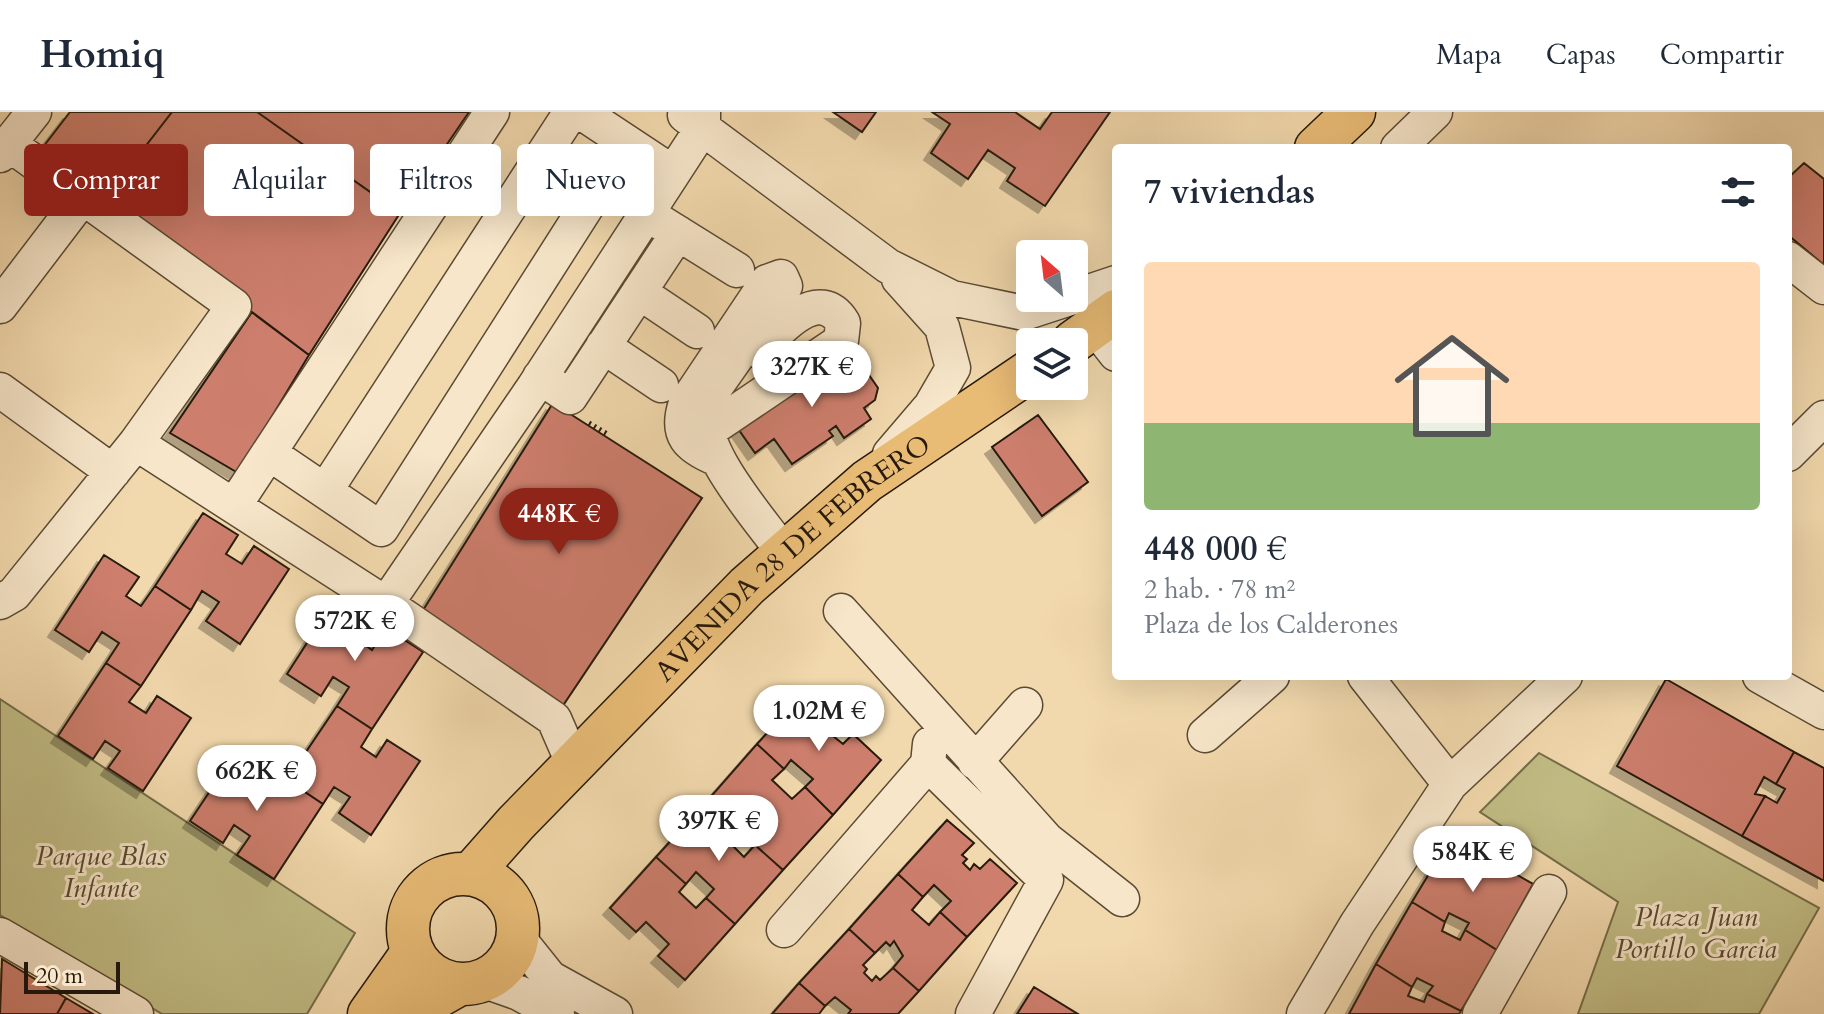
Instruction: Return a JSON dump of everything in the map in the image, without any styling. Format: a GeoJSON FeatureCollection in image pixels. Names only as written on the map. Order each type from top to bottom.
{"type":"FeatureCollection","features":[{"type":"Feature","properties":{"kind":"main road"},"geometry":{"type":"LineString","coordinates":[[1320,144],[1354,112]]}},
{"type":"Feature","properties":{"kind":"main road","name":"AVENIDA 28 DE FEBRERO"},"geometry":{"type":"LineString","coordinates":[[471,874],[747,586],[867,481],[1016,380]]}},
{"type":"Feature","properties":{"kind":"main road","name":"AVENIDA 28 DE FEBRERO"},"geometry":{"type":"LineString","coordinates":[[516,922],[522,862],[574,765]]}},
{"type":"Feature","properties":{"kind":"main road"},"geometry":{"type":"LineString","coordinates":[[407,1014],[472,983],[507,964],[516,922],[497,884],[471,874],[442,877],[418,895],[407,924],[412,953],[430,975],[472,983]]}},
{"type":"Feature","properties":{"kind":"main road"},"geometry":{"type":"LineString","coordinates":[[369,1014],[412,953]]}},
{"type":"Feature","properties":{"kind":"street"},"geometry":{"type":"LineString","coordinates":[[234,506],[492,112]]}},
{"type":"Feature","properties":{"kind":"street"},"geometry":{"type":"LineString","coordinates":[[325,491],[571,112]]}},
{"type":"Feature","properties":{"kind":"street"},"geometry":{"type":"LineString","coordinates":[[581,112],[673,173]]}},
{"type":"Feature","properties":{"kind":"street"},"geometry":{"type":"LineString","coordinates":[[1402,144],[1435,112]]}},
{"type":"Feature","properties":{"kind":"street"},"geometry":{"type":"LineString","coordinates":[[24,161],[5,150],[32,113]]}},
{"type":"Feature","properties":{"kind":"street"},"geometry":{"type":"LineString","coordinates":[[654,201],[673,173],[696,117],[888,266],[942,327],[953,368],[931,406],[867,481]]}},
{"type":"Feature","properties":{"kind":"street"},"geometry":{"type":"LineString","coordinates":[[269,453],[381,529],[627,143]]}},
{"type":"Feature","properties":{"kind":"street"},"geometry":{"type":"LineString","coordinates":[[0,306],[69,216]]}},
{"type":"Feature","properties":{"kind":"street"},"geometry":{"type":"LineString","coordinates":[[0,602],[14,594],[136,443],[234,306],[109,216]]}},
{"type":"Feature","properties":{"kind":"street"},"geometry":{"type":"LineString","coordinates":[[386,604],[540,377],[644,216]]}},
{"type":"Feature","properties":{"kind":"street"},"geometry":{"type":"LineString","coordinates":[[651,216],[737,270]]}},
{"type":"Feature","properties":{"kind":"street"},"geometry":{"type":"LineString","coordinates":[[574,226],[617,256]]}},
{"type":"Feature","properties":{"kind":"street"},"geometry":{"type":"LineString","coordinates":[[540,377],[570,397],[678,233]]}},
{"type":"Feature","properties":{"kind":"street"},"geometry":{"type":"LineString","coordinates":[[1792,262],[1824,287]]}},
{"type":"Feature","properties":{"kind":"street"},"geometry":{"type":"LineString","coordinates":[[888,266],[952,298],[1024,313],[1091,322],[1112,289]]}},
{"type":"Feature","properties":{"kind":"street"},"geometry":{"type":"LineString","coordinates":[[639,292],[697,331]]}},
{"type":"Feature","properties":{"kind":"street"},"geometry":{"type":"LineString","coordinates":[[603,346],[661,385]]}},
{"type":"Feature","properties":{"kind":"street"},"geometry":{"type":"LineString","coordinates":[[0,390],[113,472]]}},
{"type":"Feature","properties":{"kind":"street"},"geometry":{"type":"LineString","coordinates":[[1792,450],[1824,418]]}},
{"type":"Feature","properties":{"kind":"street"},"geometry":{"type":"LineString","coordinates":[[708,435],[784,553]]}},
{"type":"Feature","properties":{"kind":"street"},"geometry":{"type":"LineString","coordinates":[[136,443],[386,604],[554,719],[574,765]]}},
{"type":"Feature","properties":{"kind":"street"},"geometry":{"type":"LineString","coordinates":[[841,611],[1047,840],[1122,899]]}},
{"type":"Feature","properties":{"kind":"street"},"geometry":{"type":"LineString","coordinates":[[1205,735],[1267,680]]}},
{"type":"Feature","properties":{"kind":"street"},"geometry":{"type":"LineString","coordinates":[[1368,680],[1450,784]]}},
{"type":"Feature","properties":{"kind":"street"},"geometry":{"type":"LineString","coordinates":[[1304,1014],[1357,924],[1450,784],[1561,680]]}},
{"type":"Feature","properties":{"kind":"street"},"geometry":{"type":"LineString","coordinates":[[1767,680],[1824,712]]}},
{"type":"Feature","properties":{"kind":"street"},"geometry":{"type":"LineString","coordinates":[[975,762],[1025,705]]}},
{"type":"Feature","properties":{"kind":"street"},"geometry":{"type":"LineString","coordinates":[[784,930],[928,764],[933,716]]}},
{"type":"Feature","properties":{"kind":"street"},"geometry":{"type":"LineString","coordinates":[[928,764],[1046,880],[973,1014]]}},
{"type":"Feature","properties":{"kind":"street"},"geometry":{"type":"LineString","coordinates":[[1480,1014],[1549,892]]}},
{"type":"Feature","properties":{"kind":"street"},"geometry":{"type":"LineString","coordinates":[[516,922],[550,978],[615,1014]]}},
{"type":"Feature","properties":{"kind":"street"},"geometry":{"type":"LineString","coordinates":[[0,935],[136,1014]]}},
{"type":"Feature","properties":{"kind":"street"},"geometry":{"type":"LineString","coordinates":[[472,983],[519,993],[557,1014]]}},
{"type":"Feature","properties":{"kind":"path"},"geometry":{"type":"LineString","coordinates":[[584,420],[609,435]]}},
{"type":"Feature","properties":{"kind":"green space","name":"Parque Blas Infante"},"geometry":{"type":"Polygon","coordinates":[[[0,699],[355,933],[307,1014],[162,1014],[0,915],[0,699]]]}},
{"type":"Feature","properties":{"kind":"green space","name":"Plaza Juan Portillo Garcia"},"geometry":{"type":"Polygon","coordinates":[[[1539,753],[1819,908],[1759,1014],[1578,1014],[1618,902],[1480,812],[1539,753]]]}},
{"type":"Feature","properties":{"kind":"building"},"geometry":{"type":"Polygon","coordinates":[[[70,112],[172,112],[147,144],[45,144],[70,112]]]}},
{"type":"Feature","properties":{"kind":"building"},"geometry":{"type":"Polygon","coordinates":[[[172,112],[257,112],[302,144],[204,144],[204,216],[354,216],[354,181],[370,192],[370,216],[398,216],[309,355],[123,216],[188,216],[188,144],[147,144],[172,112]]]}},
{"type":"Feature","properties":{"kind":"building"},"geometry":{"type":"Polygon","coordinates":[[[257,112],[469,112],[447,144],[370,144],[370,192],[354,181],[354,144],[302,144],[257,112]]]}},
{"type":"Feature","properties":{"kind":"building"},"geometry":{"type":"Polygon","coordinates":[[[833,112],[876,112],[862,132],[833,112]]]}},
{"type":"Feature","properties":{"kind":"building"},"geometry":{"type":"Polygon","coordinates":[[[932,112],[1015,112],[1040,129],[1052,112],[1110,112],[1045,206],[1007,181],[1015,168],[988,150],[968,179],[931,153],[950,124],[932,112]]]}},
{"type":"Feature","properties":{"kind":"building"},"geometry":{"type":"Polygon","coordinates":[[[1804,163],[1824,179],[1824,265],[1792,238],[1792,174],[1804,163]]]}},
{"type":"Feature","properties":{"kind":"building"},"geometry":{"type":"Polygon","coordinates":[[[252,312],[309,355],[238,473],[170,433],[252,312]]]}},
{"type":"Feature","properties":{"kind":"building"},"geometry":{"type":"Polygon","coordinates":[[[851,349],[878,388],[875,400],[864,408],[871,419],[844,438],[836,426],[829,431],[833,436],[792,464],[774,439],[755,453],[732,420],[851,349]]]}},
{"type":"Feature","properties":{"kind":"building"},"geometry":{"type":"Polygon","coordinates":[[[553,403],[702,498],[560,710],[420,615],[553,403]]]}},
{"type":"Feature","properties":{"kind":"building"},"geometry":{"type":"Polygon","coordinates":[[[1038,415],[1088,482],[1042,516],[992,447],[1038,415]]]}},
{"type":"Feature","properties":{"kind":"building"},"geometry":{"type":"Polygon","coordinates":[[[203,513],[238,535],[226,554],[242,564],[254,546],[289,569],[240,644],[206,621],[219,602],[202,591],[191,610],[155,586],[203,513]]]}},
{"type":"Feature","properties":{"kind":"building"},"geometry":{"type":"Polygon","coordinates":[[[104,555],[139,577],[126,596],[141,606],[155,586],[191,610],[141,686],[106,663],[119,643],[102,632],[89,652],[55,630],[104,555]]]}},
{"type":"Feature","properties":{"kind":"building"},"geometry":{"type":"Polygon","coordinates":[[[336,598],[370,621],[358,640],[372,650],[386,628],[423,652],[372,729],[337,706],[349,687],[333,677],[321,696],[287,674],[336,598]]]}},
{"type":"Feature","properties":{"kind":"building"},"geometry":{"type":"Polygon","coordinates":[[[106,663],[141,686],[129,702],[146,713],[157,696],[191,718],[143,791],[108,768],[120,751],[105,741],[93,759],[58,736],[106,663]]]}},
{"type":"Feature","properties":{"kind":"building"},"geometry":{"type":"Polygon","coordinates":[[[1665,680],[1794,752],[1776,784],[1764,777],[1755,794],[1765,796],[1742,836],[1617,766],[1665,680]]]}},
{"type":"Feature","properties":{"kind":"building"},"geometry":{"type":"Polygon","coordinates":[[[805,692],[833,715],[823,728],[843,744],[853,734],[881,760],[833,815],[805,787],[813,779],[791,760],[784,769],[757,744],[805,692]]]}},
{"type":"Feature","properties":{"kind":"building"},"geometry":{"type":"Polygon","coordinates":[[[337,706],[372,729],[361,747],[376,757],[387,740],[420,761],[371,835],[339,813],[350,797],[334,787],[323,804],[287,780],[337,706]]]}},
{"type":"Feature","properties":{"kind":"building"},"geometry":{"type":"Polygon","coordinates":[[[757,744],[784,769],[772,780],[792,799],[805,787],[833,815],[783,870],[755,845],[763,834],[744,817],[734,827],[707,801],[757,744]]]}},
{"type":"Feature","properties":{"kind":"building"},"geometry":{"type":"Polygon","coordinates":[[[238,749],[273,772],[263,786],[277,796],[287,780],[323,804],[274,879],[237,855],[250,836],[234,825],[223,843],[190,821],[238,749]]]}},
{"type":"Feature","properties":{"kind":"building"},"geometry":{"type":"Polygon","coordinates":[[[1794,752],[1824,768],[1824,881],[1742,836],[1765,796],[1777,803],[1785,789],[1776,784],[1794,752]]]}},
{"type":"Feature","properties":{"kind":"building"},"geometry":{"type":"Polygon","coordinates":[[[707,801],[734,827],[724,837],[744,857],[755,845],[783,870],[735,924],[706,898],[714,889],[696,872],[686,884],[656,857],[707,801]]]}},
{"type":"Feature","properties":{"kind":"building"},"geometry":{"type":"Polygon","coordinates":[[[947,820],[974,843],[962,855],[967,859],[963,863],[970,870],[974,864],[980,869],[990,859],[1017,883],[967,937],[940,912],[951,901],[934,885],[923,897],[898,874],[947,820]]]}},
{"type":"Feature","properties":{"kind":"building"},"geometry":{"type":"Polygon","coordinates":[[[1450,839],[1482,855],[1477,864],[1494,872],[1498,864],[1533,884],[1497,950],[1465,930],[1469,923],[1449,913],[1445,922],[1412,902],[1450,839]]]}},
{"type":"Feature","properties":{"kind":"building"},"geometry":{"type":"Polygon","coordinates":[[[656,857],[686,884],[679,892],[696,908],[706,898],[735,924],[685,980],[658,956],[669,944],[646,922],[636,932],[610,908],[656,857]]]}},
{"type":"Feature","properties":{"kind":"building"},"geometry":{"type":"Polygon","coordinates":[[[898,874],[923,897],[912,910],[929,925],[940,912],[967,937],[919,991],[893,968],[903,956],[894,941],[890,946],[886,942],[875,953],[849,929],[898,874]]]}},
{"type":"Feature","properties":{"kind":"building"},"geometry":{"type":"Polygon","coordinates":[[[1412,902],[1445,922],[1442,931],[1460,940],[1465,930],[1497,950],[1461,1011],[1427,994],[1433,986],[1417,978],[1412,987],[1376,964],[1412,902]]]}},
{"type":"Feature","properties":{"kind":"building"},"geometry":{"type":"Polygon","coordinates":[[[849,929],[875,953],[863,965],[867,969],[864,973],[872,981],[876,976],[880,980],[893,968],[919,991],[898,1014],[848,1014],[851,1010],[835,997],[825,1006],[799,983],[849,929]]]}},
{"type":"Feature","properties":{"kind":"building"},"geometry":{"type":"Polygon","coordinates":[[[2,959],[66,998],[57,1014],[0,1014],[2,959]]]}},
{"type":"Feature","properties":{"kind":"building"},"geometry":{"type":"Polygon","coordinates":[[[1376,964],[1412,987],[1408,996],[1424,1002],[1427,994],[1461,1011],[1459,1014],[1349,1014],[1376,964]]]}},
{"type":"Feature","properties":{"kind":"building"},"geometry":{"type":"Polygon","coordinates":[[[799,983],[825,1006],[819,1014],[772,1014],[799,983]]]}},
{"type":"Feature","properties":{"kind":"building"},"geometry":{"type":"Polygon","coordinates":[[[1034,987],[1078,1014],[1017,1014],[1034,987]]]}},
{"type":"Feature","properties":{"kind":"building"},"geometry":{"type":"Polygon","coordinates":[[[66,998],[93,1014],[57,1014],[66,998]]]}}]}
